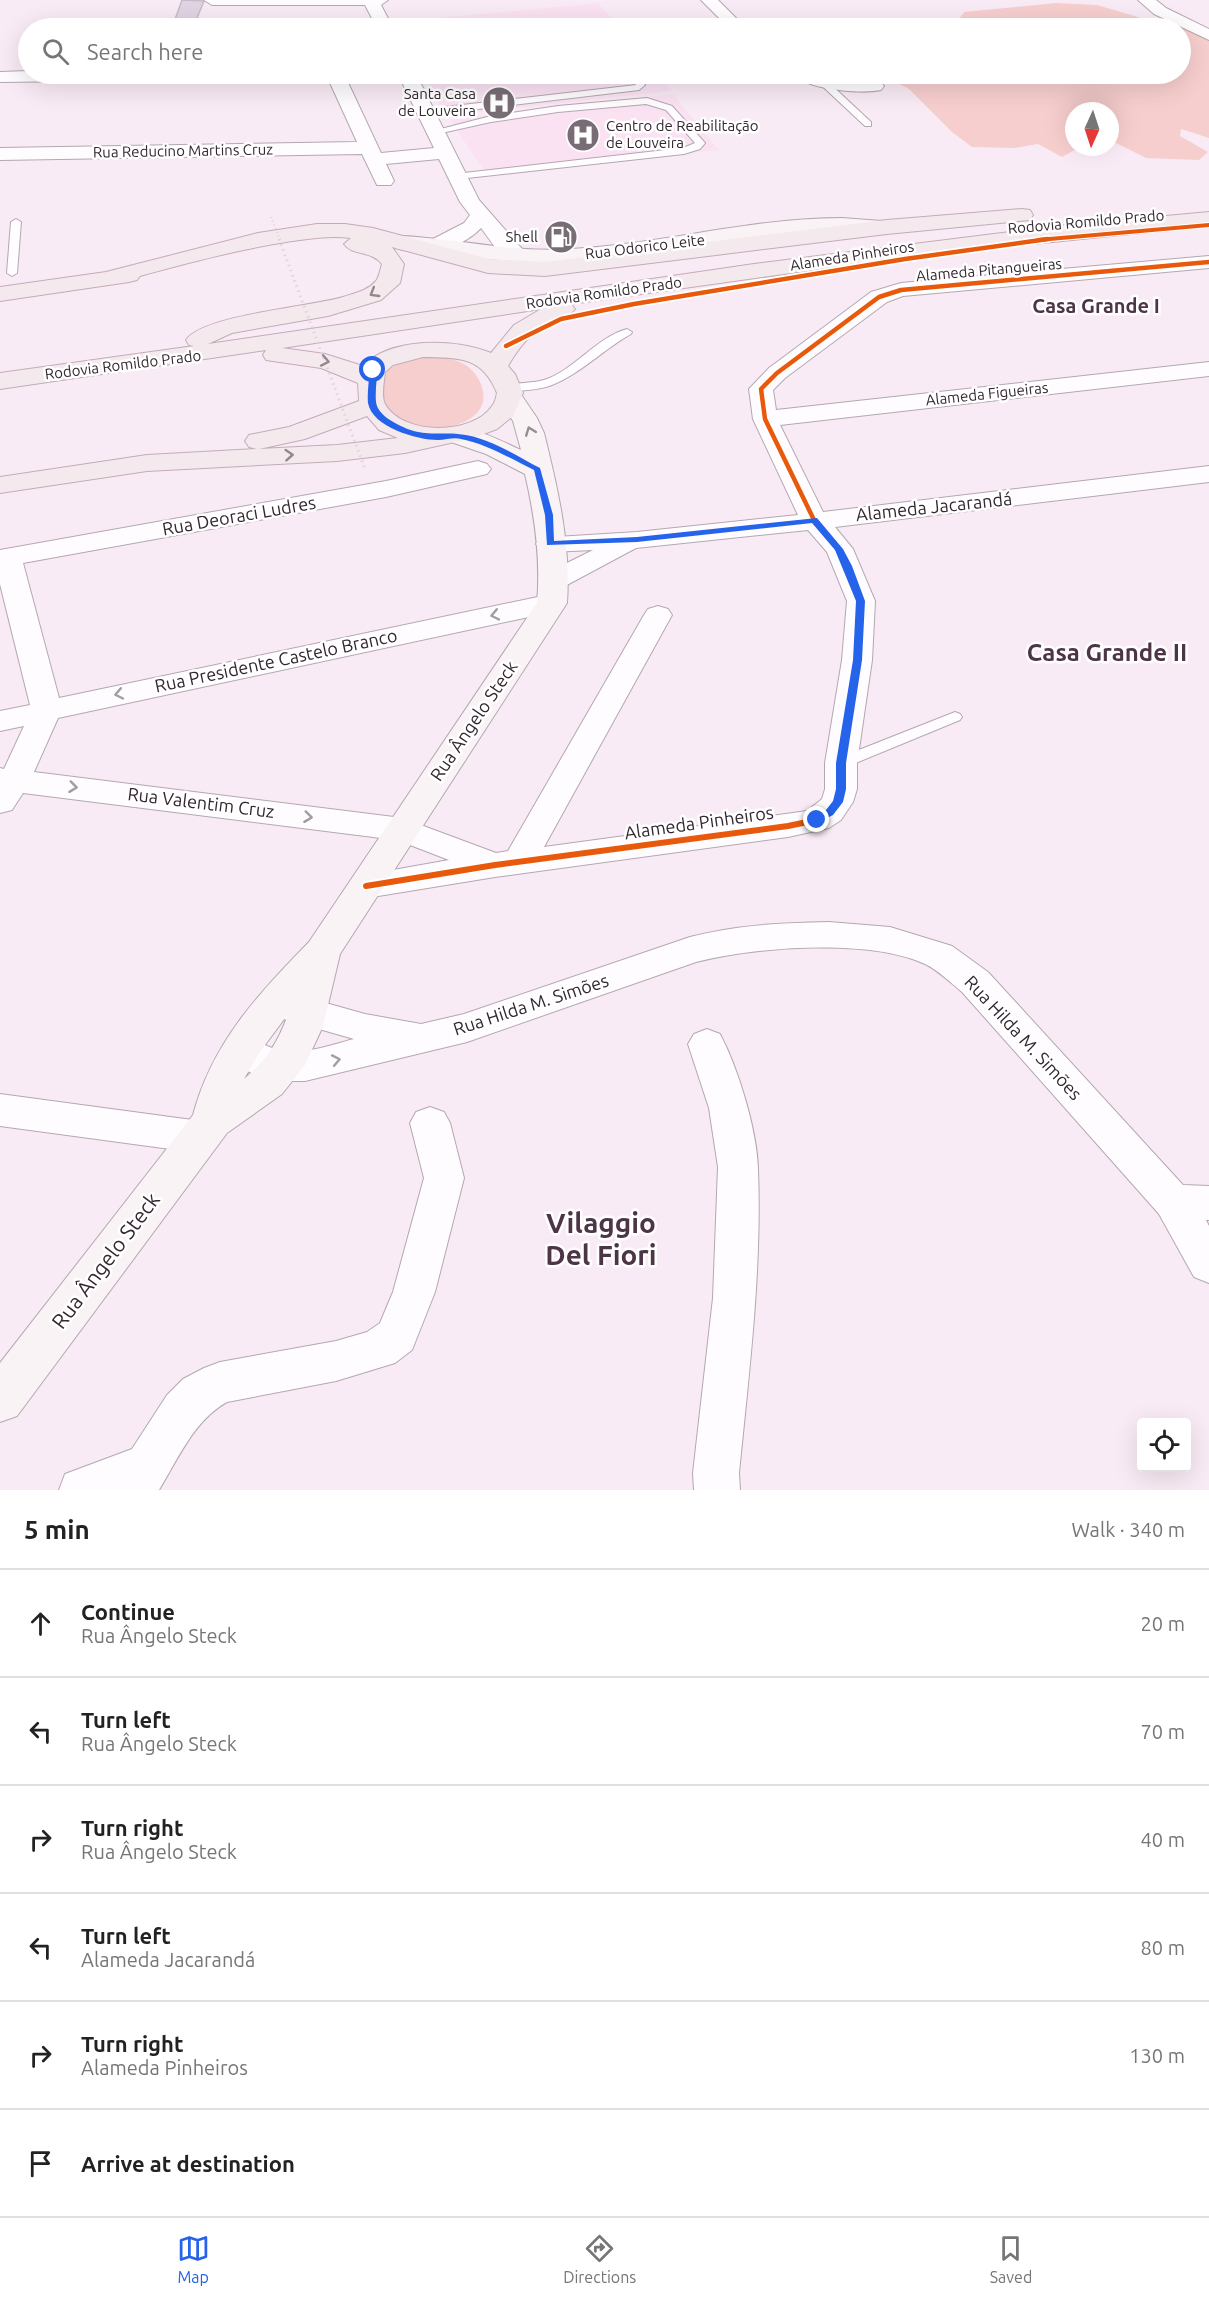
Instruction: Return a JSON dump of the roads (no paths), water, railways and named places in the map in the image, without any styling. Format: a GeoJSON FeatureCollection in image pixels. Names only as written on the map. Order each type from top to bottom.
{"type":"FeatureCollection","features":[{"type":"Feature","properties":{"kind":"main road"},"geometry":{"type":"LineString","coordinates":[[108,278],[180,258],[298,234],[345,231],[373,235],[488,266],[545,269],[887,227],[1209,203]]}},
{"type":"Feature","properties":{"kind":"main road","name":"Rodovia Romildo Prado"},"geometry":{"type":"LineString","coordinates":[[0,381],[201,347],[971,233],[1118,218],[1209,212]]}},
{"type":"Feature","properties":{"kind":"main road","name":"Rodovia Romildo Prado"},"geometry":{"type":"LineString","coordinates":[[0,366],[201,347],[781,267],[989,241],[1209,219]]}},
{"type":"Feature","properties":{"kind":"main road","name":"Rua Odorico Leite"},"geometry":{"type":"LineString","coordinates":[[403,243],[441,244],[515,255],[569,256],[829,225],[887,227]]}},
{"type":"Feature","properties":{"kind":"main road"},"geometry":{"type":"LineString","coordinates":[[0,294],[108,278],[262,250],[318,243],[365,246],[384,252],[393,264],[388,283],[374,295],[328,309],[226,327],[201,347]]}},
{"type":"Feature","properties":{"kind":"main road"},"geometry":{"type":"LineString","coordinates":[[496,366],[506,346],[517,333],[538,319],[558,311],[586,303],[781,267]]}},
{"type":"Feature","properties":{"kind":"main road"},"geometry":{"type":"LineString","coordinates":[[201,347],[304,357],[338,363],[372,392]]}},
{"type":"Feature","properties":{"kind":"main road"},"geometry":{"type":"LineString","coordinates":[[537,469],[495,447],[448,436],[417,435],[400,430],[381,417],[372,392],[373,370],[384,360],[422,350],[464,352],[482,357],[496,366],[506,378],[511,394],[534,441],[537,469],[549,515],[553,591]]}},
{"type":"Feature","properties":{"kind":"main road"},"geometry":{"type":"LineString","coordinates":[[0,485],[168,461],[296,433],[372,392]]}},
{"type":"Feature","properties":{"kind":"main road"},"geometry":{"type":"LineString","coordinates":[[168,461],[310,454],[388,447],[448,436],[495,420],[506,408],[511,394]]}},
{"type":"Feature","properties":{"kind":"main road","name":"Rua Ângelo Steck"},"geometry":{"type":"LineString","coordinates":[[206,1129],[224,1079],[241,1047],[291,1008],[322,952],[553,591]]}},
{"type":"Feature","properties":{"kind":"main road","name":"Rua Ângelo Steck"},"geometry":{"type":"LineString","coordinates":[[0,1400],[206,1129],[256,1091],[282,1067],[299,1039],[291,1008]]}},
{"type":"Feature","properties":{"kind":"street"},"geometry":{"type":"LineString","coordinates":[[212,0],[303,2],[380,0]]}},
{"type":"Feature","properties":{"kind":"street"},"geometry":{"type":"LineString","coordinates":[[371,0],[379,18]]}},
{"type":"Feature","properties":{"kind":"street"},"geometry":{"type":"LineString","coordinates":[[709,0],[728,18]]}},
{"type":"Feature","properties":{"kind":"street"},"geometry":{"type":"LineString","coordinates":[[1146,0],[1174,18]]}},
{"type":"Feature","properties":{"kind":"street"},"geometry":{"type":"LineString","coordinates":[[303,2],[310,18]]}},
{"type":"Feature","properties":{"kind":"street"},"geometry":{"type":"LineString","coordinates":[[1191,26],[1209,35]]}},
{"type":"Feature","properties":{"kind":"street"},"geometry":{"type":"LineString","coordinates":[[0,77],[18,77]]}},
{"type":"Feature","properties":{"kind":"street"},"geometry":{"type":"LineString","coordinates":[[339,84],[384,181]]}},
{"type":"Feature","properties":{"kind":"street"},"geometry":{"type":"LineString","coordinates":[[412,84],[471,202],[515,255]]}},
{"type":"Feature","properties":{"kind":"street"},"geometry":{"type":"LineString","coordinates":[[832,84],[875,86]]}},
{"type":"Feature","properties":{"kind":"street","name":"Rua Reducino Martins Cruz"},"geometry":{"type":"LineString","coordinates":[[0,154],[447,152]]}},
{"type":"Feature","properties":{"kind":"street"},"geometry":{"type":"LineString","coordinates":[[441,244],[471,227],[482,215]]}},
{"type":"Feature","properties":{"kind":"street","name":"Alameda Pitangueiras"},"geometry":{"type":"LineString","coordinates":[[765,419],[761,389],[777,374],[879,297],[901,290],[1209,262]]}},
{"type":"Feature","properties":{"kind":"street","name":"Alameda Figueiras"},"geometry":{"type":"LineString","coordinates":[[765,419],[1209,369]]}},
{"type":"Feature","properties":{"kind":"street","name":"Alameda Pinheiros"},"geometry":{"type":"LineString","coordinates":[[366,886],[507,864],[788,826],[817,820],[829,812],[837,802],[841,789],[841,763],[857,660],[861,601],[848,566],[839,549],[814,520],[765,419]]}},
{"type":"Feature","properties":{"kind":"street","name":"Rua Deoraci Ludres"},"geometry":{"type":"LineString","coordinates":[[3,558],[386,489],[478,469]]}},
{"type":"Feature","properties":{"kind":"street","name":"Alameda Jacarandá"},"geometry":{"type":"LineString","coordinates":[[550,544],[637,540],[918,510],[1209,474]]}},
{"type":"Feature","properties":{"kind":"street","name":"Rua Presidente Castelo Branco"},"geometry":{"type":"LineString","coordinates":[[0,721],[553,591],[637,540]]}},
{"type":"Feature","properties":{"kind":"street"},"geometry":{"type":"LineString","coordinates":[[3,558],[47,709],[5,787]]}},
{"type":"Feature","properties":{"kind":"street"},"geometry":{"type":"LineString","coordinates":[[507,864],[658,615]]}},
{"type":"Feature","properties":{"kind":"street","name":"Rua Valentim Cruz"},"geometry":{"type":"LineString","coordinates":[[5,787],[402,829]]}},
{"type":"Feature","properties":{"kind":"street","name":"Alameda Pinheiros"},"geometry":{"type":"LineString","coordinates":[[402,829],[507,864]]}},
{"type":"Feature","properties":{"kind":"street","name":"Rua Hilda M. Simões"},"geometry":{"type":"LineString","coordinates":[[241,1047],[265,1063],[282,1067],[305,1066],[349,1058],[422,1037],[467,1029],[690,950],[726,941],[776,936],[829,935],[890,940],[939,955],[975,982],[1191,1202],[1209,1264]]}},
{"type":"Feature","properties":{"kind":"street","name":"Rua Hilda M. Simões"},"geometry":{"type":"LineString","coordinates":[[291,1008],[365,1028],[422,1037]]}},
{"type":"Feature","properties":{"kind":"street"},"geometry":{"type":"LineString","coordinates":[[707,1044],[728,1108],[738,1167],[734,1298],[716,1473],[717,1490]]}},
{"type":"Feature","properties":{"kind":"street"},"geometry":{"type":"LineString","coordinates":[[0,1110],[206,1129]]}},
{"type":"Feature","properties":{"kind":"street"},"geometry":{"type":"LineString","coordinates":[[82,1490],[141,1478],[183,1410],[199,1394],[220,1383],[336,1361],[379,1349],[397,1336],[414,1292],[444,1178],[430,1123]]}},
{"type":"Feature","properties":{"kind":"lane"},"geometry":{"type":"LineString","coordinates":[[427,112],[639,87],[640,84]]}},
{"type":"Feature","properties":{"kind":"lane"},"geometry":{"type":"LineString","coordinates":[[824,84],[868,124]]}},
{"type":"Feature","properties":{"kind":"lane"},"geometry":{"type":"LineString","coordinates":[[437,131],[525,114],[647,101],[669,108],[700,142],[697,147],[684,151],[458,176]]}},
{"type":"Feature","properties":{"kind":"lane"},"geometry":{"type":"LineString","coordinates":[[12,273],[16,222]]}},
{"type":"Feature","properties":{"kind":"lane"},"geometry":{"type":"LineString","coordinates":[[511,394],[547,383],[563,375],[605,344],[627,332]]}},
{"type":"Feature","properties":{"kind":"lane"},"geometry":{"type":"LineString","coordinates":[[841,763],[955,717]]}},
{"type":"Feature","properties":{"kind":"place","name":"Santa Casa de Louveira"},"geometry":{"type":"Point","coordinates":[499,103]}},
{"type":"Feature","properties":{"kind":"place","name":"Centro de Reabilitação de Louveira"},"geometry":{"type":"Point","coordinates":[583,135]}},
{"type":"Feature","properties":{"kind":"place","name":"Shell"},"geometry":{"type":"Point","coordinates":[561,237]}},
{"type":"Feature","properties":{"kind":"district","name":"Casa Grande I"},"geometry":{"type":"Point","coordinates":[1096,306]}},
{"type":"Feature","properties":{"kind":"district","name":"Casa Grande II"},"geometry":{"type":"Point","coordinates":[1107,653]}},
{"type":"Feature","properties":{"kind":"district","name":"Vilaggio Del Fiori"},"geometry":{"type":"Point","coordinates":[601,1239]}}]}
